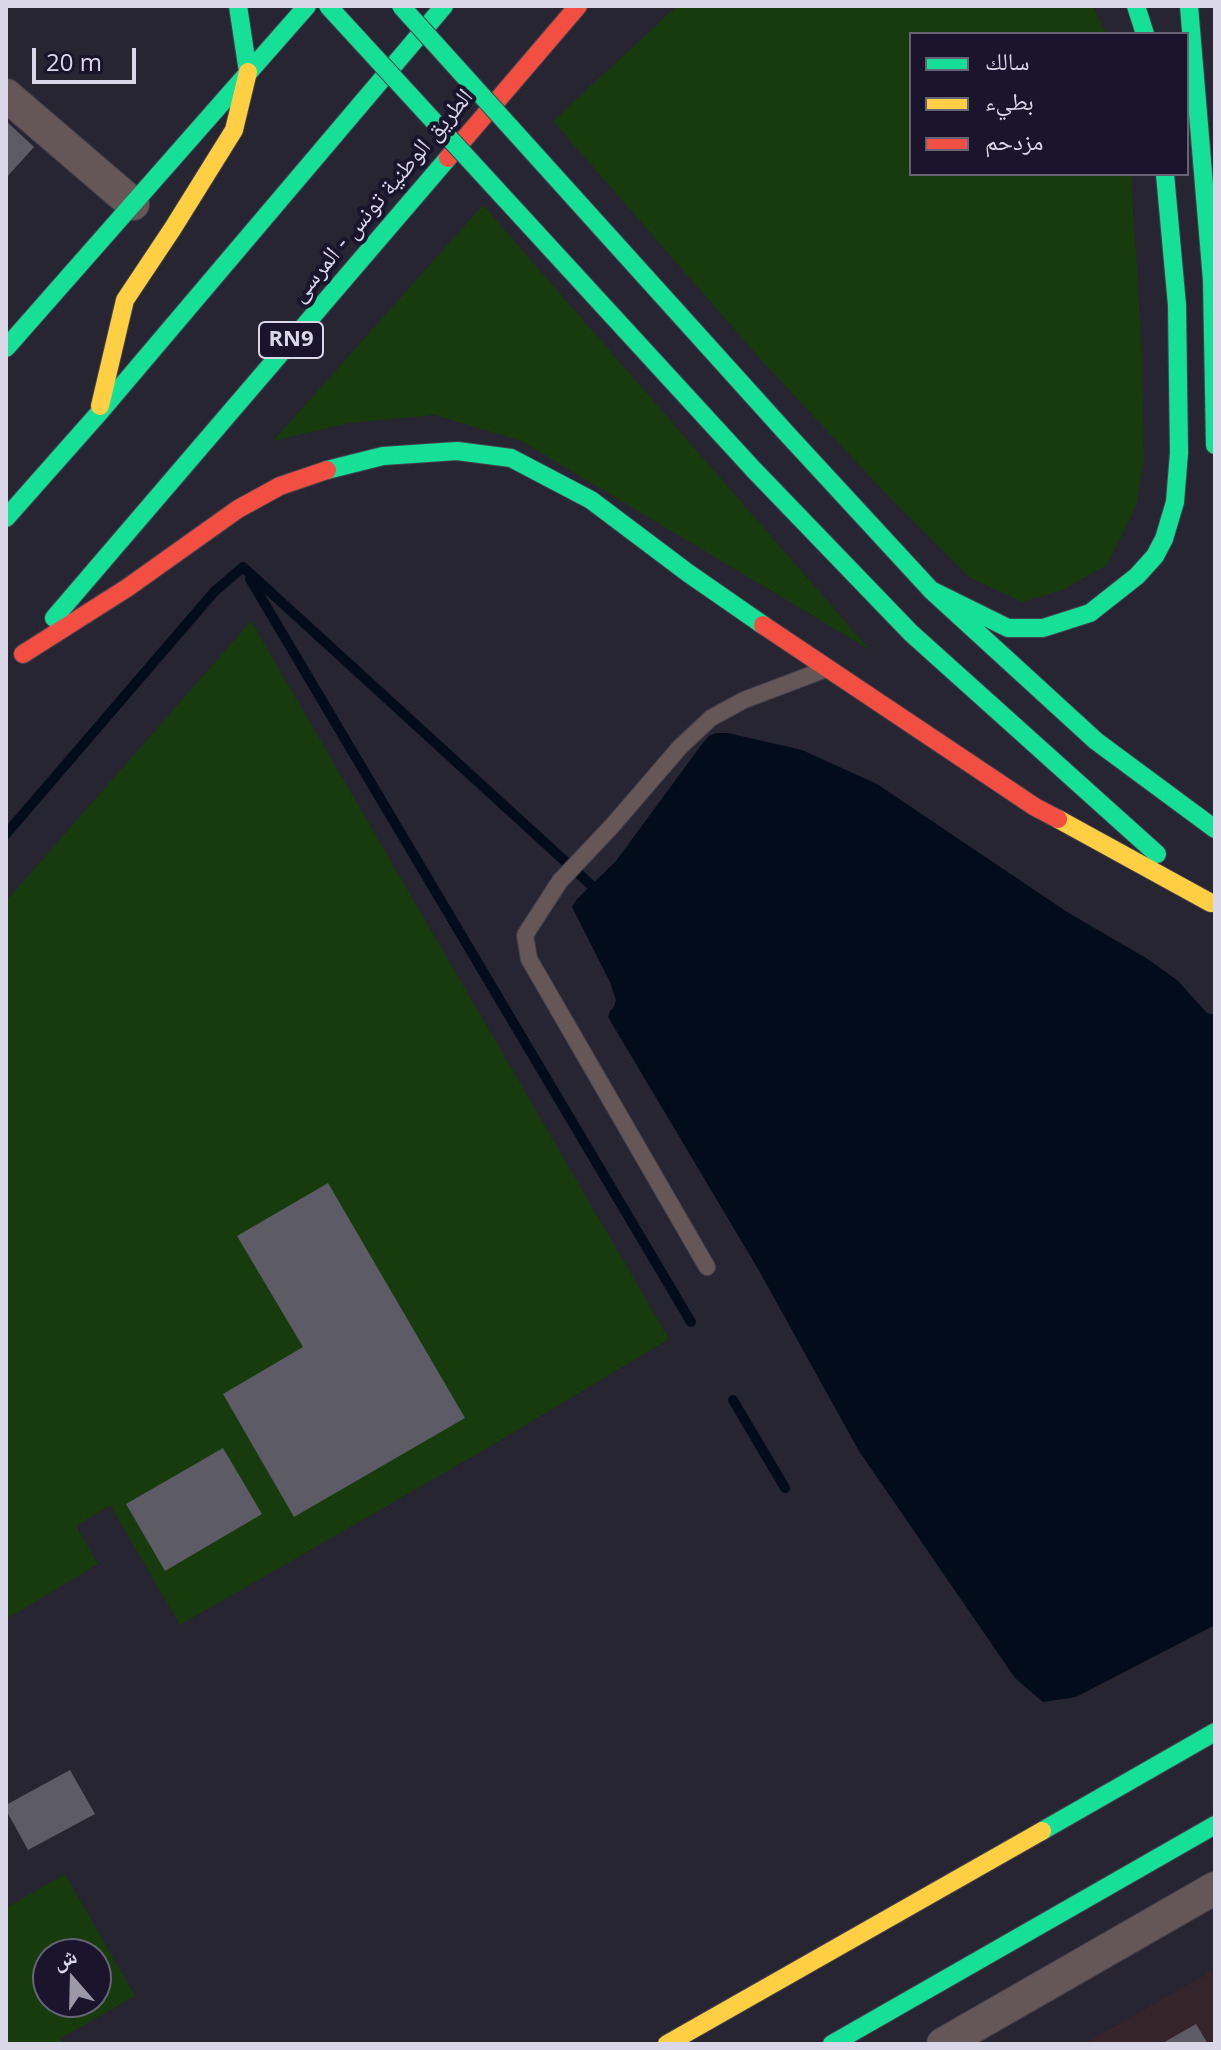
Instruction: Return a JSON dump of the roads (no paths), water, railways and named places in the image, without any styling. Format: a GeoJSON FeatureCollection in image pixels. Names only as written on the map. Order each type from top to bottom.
{"type":"FeatureCollection","features":[{"type":"Feature","properties":{"kind":"main road"},"geometry":{"type":"LineString","coordinates":[[99,413],[125,300],[234,130],[248,72],[238,6]]}},
{"type":"Feature","properties":{"kind":"main road"},"geometry":{"type":"LineString","coordinates":[[6,348],[307,6]]}},
{"type":"Feature","properties":{"kind":"main road"},"geometry":{"type":"LineString","coordinates":[[328,6],[754,470],[911,633],[1213,904]]}},
{"type":"Feature","properties":{"kind":"main road"},"geometry":{"type":"LineString","coordinates":[[401,6],[931,590],[1096,741],[1215,829]]}},
{"type":"Feature","properties":{"kind":"main road"},"geometry":{"type":"LineString","coordinates":[[6,518],[99,413],[444,6]]}},
{"type":"Feature","properties":{"kind":"main road","name":"الطريق الوطنية تونس - المرسى"},"geometry":{"type":"LineString","coordinates":[[578,6],[19,659],[127,588],[238,509],[280,486],[315,473],[383,456],[457,451],[511,458],[591,500],[688,573],[826,669]]}},
{"type":"Feature","properties":{"kind":"main road"},"geometry":{"type":"LineString","coordinates":[[555,31],[601,6]]}},
{"type":"Feature","properties":{"kind":"main road"},"geometry":{"type":"LineString","coordinates":[[1136,6],[1144,32]]}},
{"type":"Feature","properties":{"kind":"main road"},"geometry":{"type":"LineString","coordinates":[[1189,6],[1212,280],[1215,445]]}},
{"type":"Feature","properties":{"kind":"main road"},"geometry":{"type":"LineString","coordinates":[[931,590],[1008,628],[1043,628],[1090,613],[1137,576],[1155,556],[1164,539],[1175,502],[1179,453],[1177,305],[1165,176]]}},
{"type":"Feature","properties":{"kind":"main road"},"geometry":{"type":"LineString","coordinates":[[826,669],[1035,807],[1213,904]]}},
{"type":"Feature","properties":{"kind":"main road"},"geometry":{"type":"LineString","coordinates":[[667,2044],[1215,1732]]}},
{"type":"Feature","properties":{"kind":"main road"},"geometry":{"type":"LineString","coordinates":[[832,2044],[1215,1825]]}},
{"type":"Feature","properties":{"kind":"street"},"geometry":{"type":"LineString","coordinates":[[6,95],[133,204]]}},
{"type":"Feature","properties":{"kind":"street"},"geometry":{"type":"LineString","coordinates":[[943,2044],[1215,1888]]}},
{"type":"Feature","properties":{"kind":"lane"},"geometry":{"type":"LineString","coordinates":[[707,1267],[529,959],[525,935],[560,881],[680,747],[711,718],[744,700],[826,669]]}},
{"type":"Feature","properties":{"kind":"water"},"geometry":{"type":"Polygon","coordinates":[[[716,733],[802,750],[877,784],[1067,912],[1146,958],[1177,980],[1207,1013],[1215,1015],[1215,1625],[1076,1697],[1043,1702],[1015,1678],[859,1451],[758,1269],[608,1017],[616,1000],[572,907],[616,861],[702,744],[716,733]]]}},
{"type":"Feature","properties":{"kind":"waterway"},"geometry":{"type":"LineString","coordinates":[[243,567],[600,890]]}},
{"type":"Feature","properties":{"kind":"waterway"},"geometry":{"type":"LineString","coordinates":[[6,834],[214,592],[243,567]]}},
{"type":"Feature","properties":{"kind":"waterway"},"geometry":{"type":"LineString","coordinates":[[250,579],[691,1322]]}},
{"type":"Feature","properties":{"kind":"waterway"},"geometry":{"type":"LineString","coordinates":[[733,1400],[785,1488]]}}]}
